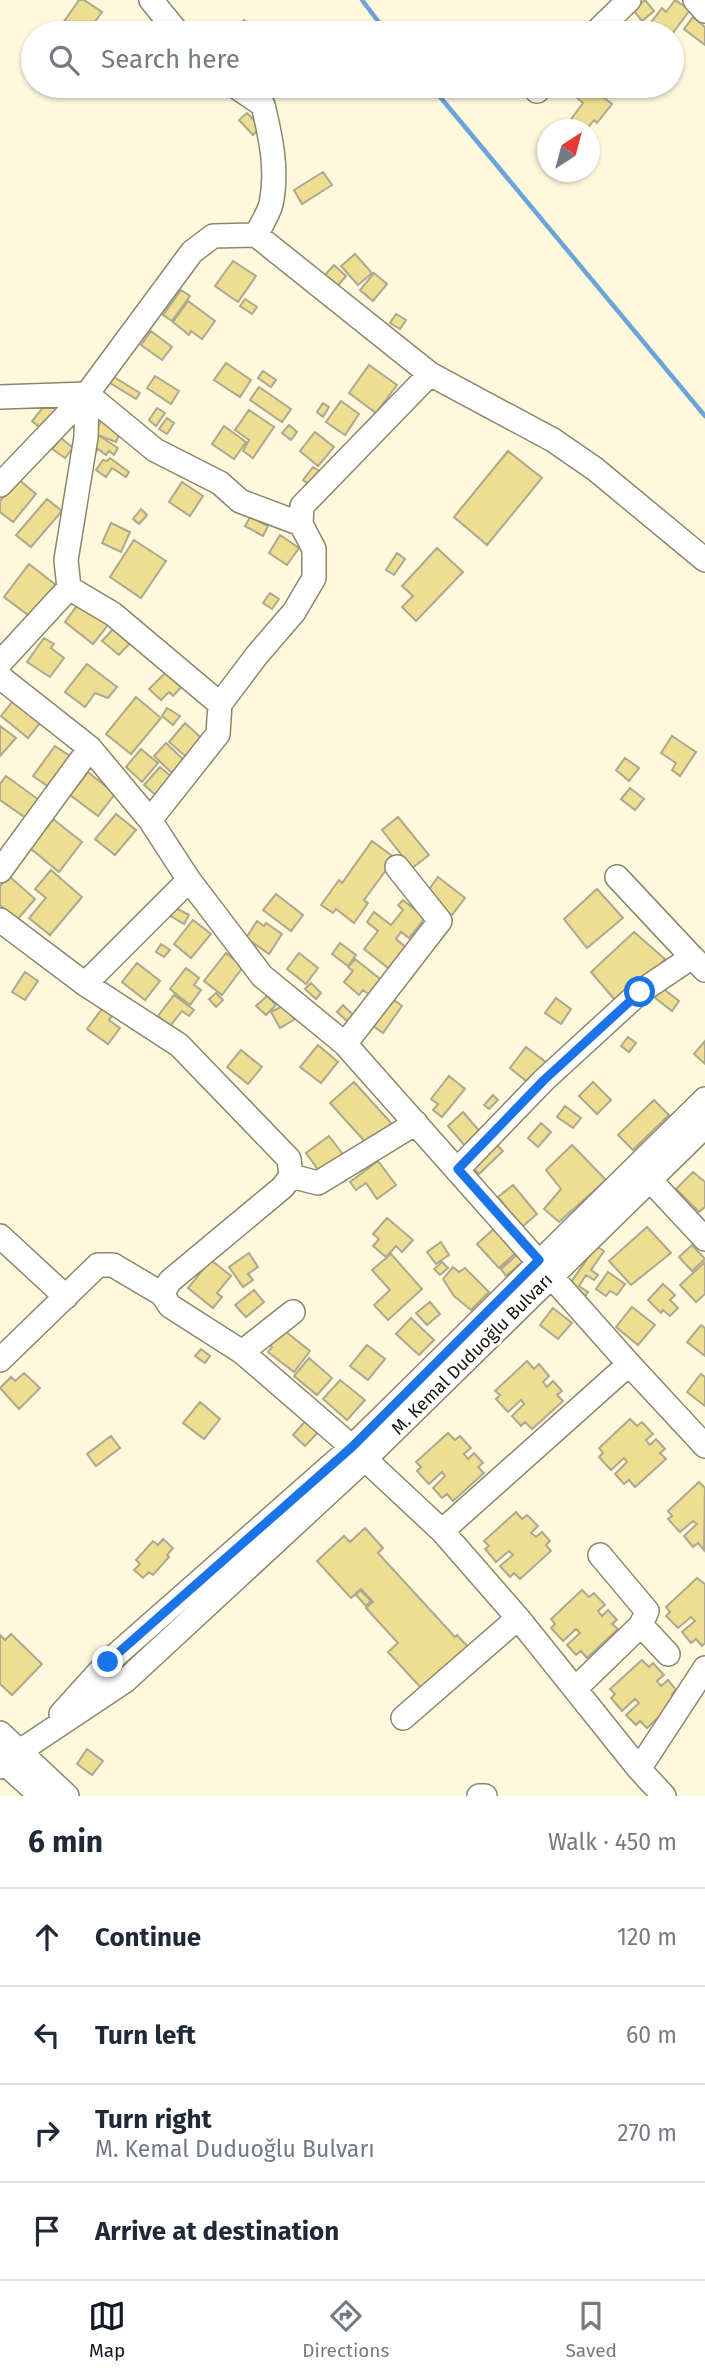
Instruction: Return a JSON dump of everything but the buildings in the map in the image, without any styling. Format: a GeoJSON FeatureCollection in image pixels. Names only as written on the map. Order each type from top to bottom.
{"type":"FeatureCollection","features":[{"type":"Feature","properties":{"kind":"street"},"geometry":{"type":"LineString","coordinates":[[151,0],[168,21]]}},
{"type":"Feature","properties":{"kind":"street"},"geometry":{"type":"LineString","coordinates":[[607,21],[629,0]]}},
{"type":"Feature","properties":{"kind":"street"},"geometry":{"type":"LineString","coordinates":[[695,0],[705,11]]}},
{"type":"Feature","properties":{"kind":"street"},"geometry":{"type":"LineString","coordinates":[[253,98],[263,105],[272,142],[274,180],[270,207],[256,235]]}},
{"type":"Feature","properties":{"kind":"street"},"geometry":{"type":"LineString","coordinates":[[0,485],[87,394],[192,252],[213,236],[256,235],[430,374],[553,440],[595,470],[705,560]]}},
{"type":"Feature","properties":{"kind":"street"},"geometry":{"type":"LineString","coordinates":[[150,820],[218,734],[220,704],[257,654],[294,612],[314,578],[314,549],[301,524],[302,506],[430,374]]}},
{"type":"Feature","properties":{"kind":"street"},"geometry":{"type":"LineString","coordinates":[[0,663],[69,588],[66,560],[86,436],[87,394]]}},
{"type":"Feature","properties":{"kind":"street"},"geometry":{"type":"LineString","coordinates":[[0,397],[87,394],[155,450],[220,483],[240,501],[301,524]]}},
{"type":"Feature","properties":{"kind":"street"},"geometry":{"type":"LineString","coordinates":[[69,588],[113,614],[220,704]]}},
{"type":"Feature","properties":{"kind":"street"},"geometry":{"type":"LineString","coordinates":[[0,677],[90,748],[150,820],[189,880],[262,976],[345,1044],[705,1446]]}},
{"type":"Feature","properties":{"kind":"street"},"geometry":{"type":"LineString","coordinates":[[0,871],[90,748]]}},
{"type":"Feature","properties":{"kind":"street"},"geometry":{"type":"LineString","coordinates":[[345,1044],[440,921],[397,867]]}},
{"type":"Feature","properties":{"kind":"street"},"geometry":{"type":"LineString","coordinates":[[458,1169],[544,1080],[640,992],[698,963],[617,877]]}},
{"type":"Feature","properties":{"kind":"street"},"geometry":{"type":"LineString","coordinates":[[85,984],[189,880]]}},
{"type":"Feature","properties":{"kind":"street"},"geometry":{"type":"LineString","coordinates":[[0,920],[85,984],[179,1045],[289,1159],[291,1176],[283,1187],[170,1281],[162,1294]]}},
{"type":"Feature","properties":{"kind":"street","name":"M. Kemal Duduoğlu Bulvarı"},"geometry":{"type":"LineString","coordinates":[[6,1760],[125,1681],[545,1268],[705,1099]]}},
{"type":"Feature","properties":{"kind":"street"},"geometry":{"type":"LineString","coordinates":[[291,1176],[318,1183],[415,1124]]}},
{"type":"Feature","properties":{"kind":"street","name":"M. Kemal Duduoğlu Bulvarı"},"geometry":{"type":"LineString","coordinates":[[545,1268],[650,1180],[705,1126]]}},
{"type":"Feature","properties":{"kind":"street"},"geometry":{"type":"LineString","coordinates":[[650,1180],[705,1239]]}},
{"type":"Feature","properties":{"kind":"street"},"geometry":{"type":"LineString","coordinates":[[0,1236],[66,1297]]}},
{"type":"Feature","properties":{"kind":"street"},"geometry":{"type":"LineString","coordinates":[[0,1360],[98,1265],[113,1265],[162,1294],[170,1306],[242,1352],[359,1453],[442,1531],[518,1618],[639,1769],[664,1796]]}},
{"type":"Feature","properties":{"kind":"street"},"geometry":{"type":"LineString","coordinates":[[242,1352],[293,1312]]}},
{"type":"Feature","properties":{"kind":"street"},"geometry":{"type":"LineString","coordinates":[[442,1531],[629,1364]]}},
{"type":"Feature","properties":{"kind":"street"},"geometry":{"type":"LineString","coordinates":[[575,1689],[641,1625],[647,1611],[600,1555]]}},
{"type":"Feature","properties":{"kind":"street"},"geometry":{"type":"LineString","coordinates":[[403,1718],[518,1618]]}},
{"type":"Feature","properties":{"kind":"street"},"geometry":{"type":"LineString","coordinates":[[641,1625],[668,1654]]}},
{"type":"Feature","properties":{"kind":"street"},"geometry":{"type":"LineString","coordinates":[[639,1769],[705,1668]]}},
{"type":"Feature","properties":{"kind":"street"},"geometry":{"type":"LineString","coordinates":[[0,1733],[6,1760],[41,1796]]}},
{"type":"Feature","properties":{"kind":"street"},"geometry":{"type":"LineString","coordinates":[[6,1760],[68,1796]]}},
{"type":"Feature","properties":{"kind":"street"},"geometry":{"type":"LineString","coordinates":[[479,1796],[485,1796]]}},
{"type":"Feature","properties":{"kind":"waterway"},"geometry":{"type":"LineString","coordinates":[[362,0],[378,21]]}},
{"type":"Feature","properties":{"kind":"waterway"},"geometry":{"type":"LineString","coordinates":[[441,98],[705,416]]}},
{"type":"Feature","properties":{"kind":"route"},"geometry":{"type":"LineString","coordinates":[[108,1662],[352,1447],[539,1260],[458,1169],[544,1080],[640,992]]}}]}
